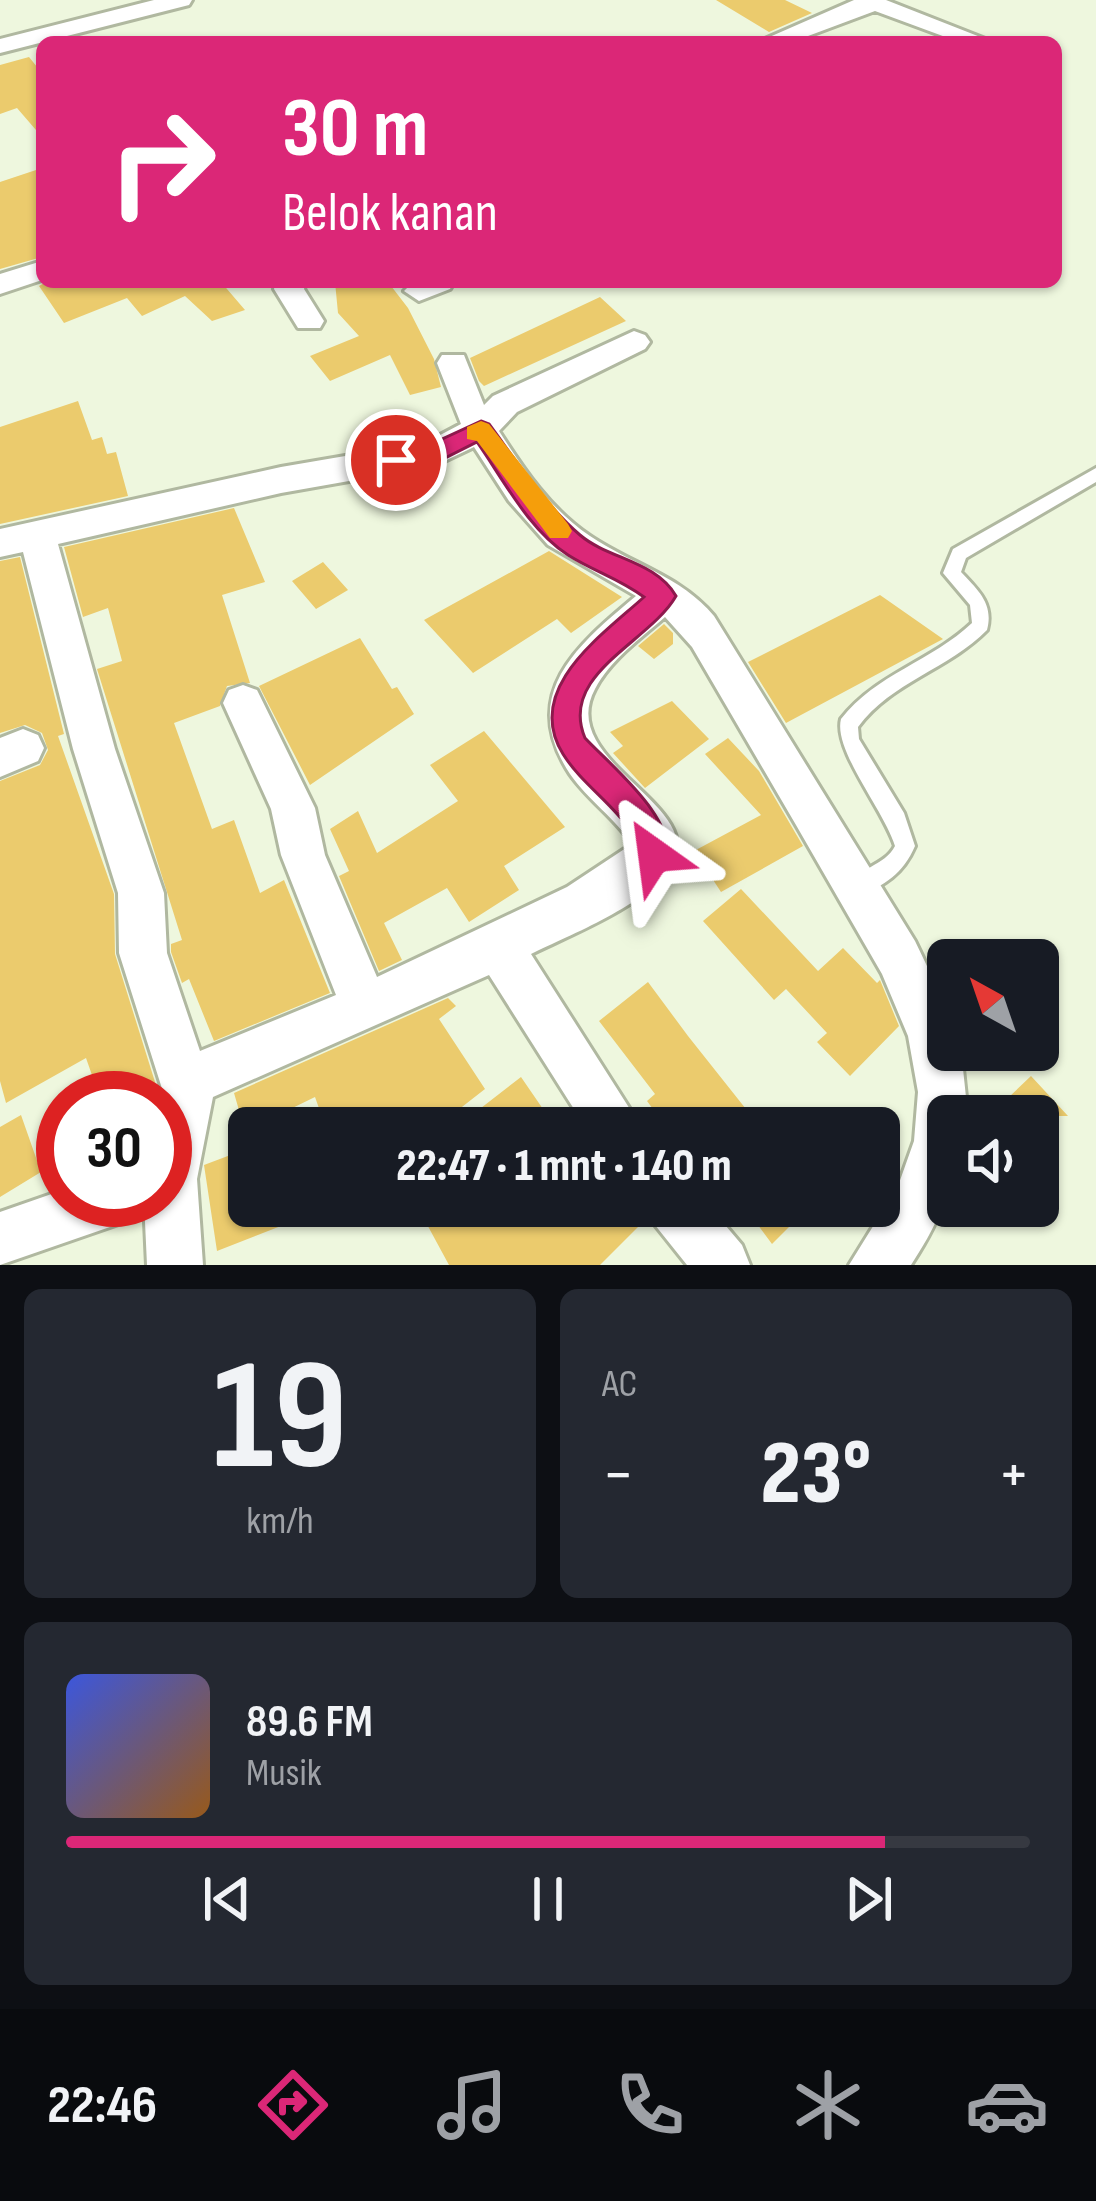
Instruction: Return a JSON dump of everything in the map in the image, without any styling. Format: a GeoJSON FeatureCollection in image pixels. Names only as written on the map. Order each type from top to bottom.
{"type":"FeatureCollection","features":[{"type":"Feature","properties":{"kind":"street"},"geometry":{"type":"LineString","coordinates":[[5,37],[181,0]]}},
{"type":"Feature","properties":{"kind":"street"},"geometry":{"type":"LineString","coordinates":[[785,36],[869,2],[964,36]]}},
{"type":"Feature","properties":{"kind":"street"},"geometry":{"type":"LineString","coordinates":[[0,284],[36,271]]}},
{"type":"Feature","properties":{"kind":"street"},"geometry":{"type":"LineString","coordinates":[[290,288],[308,322]]}},
{"type":"Feature","properties":{"kind":"street"},"geometry":{"type":"LineString","coordinates":[[182,1071],[143,953],[141,893],[19,539],[281,480],[434,453],[481,430],[505,404],[634,342]]}},
{"type":"Feature","properties":{"kind":"street"},"geometry":{"type":"LineString","coordinates":[[453,363],[459,388],[481,430],[543,516],[576,547],[622,567],[694,620],[857,886],[926,1013],[943,1089],[940,1153],[918,1211],[877,1265]]}},
{"type":"Feature","properties":{"kind":"street"},"geometry":{"type":"LineString","coordinates":[[192,1079],[585,906],[641,869],[654,855],[649,828],[574,746],[565,724],[566,702],[588,664],[663,596]]}},
{"type":"Feature","properties":{"kind":"street"},"geometry":{"type":"LineString","coordinates":[[243,703],[293,808],[303,855],[364,1006]]}},
{"type":"Feature","properties":{"kind":"street"},"geometry":{"type":"LineString","coordinates":[[496,944],[602,1107]]}},
{"type":"Feature","properties":{"kind":"street"},"geometry":{"type":"LineString","coordinates":[[32,1243],[63,1227]]}},
{"type":"Feature","properties":{"kind":"street"},"geometry":{"type":"LineString","coordinates":[[172,1227],[175,1265]]}},
{"type":"Feature","properties":{"kind":"street"},"geometry":{"type":"LineString","coordinates":[[691,1227],[722,1265]]}},
{"type":"Feature","properties":{"kind":"lane"},"geometry":{"type":"LineString","coordinates":[[857,886],[897,863],[905,846],[897,820],[850,741],[848,725],[880,694],[969,640],[981,625],[979,603],[952,573],[958,554],[1096,474]]}},
{"type":"Feature","properties":{"kind":"building"},"geometry":{"type":"Polygon","coordinates":[[[716,0],[785,0],[812,13],[769,32],[716,0]]]}},
{"type":"Feature","properties":{"kind":"building"},"geometry":{"type":"Polygon","coordinates":[[[29,57],[36,66],[36,130],[17,108],[0,114],[0,65],[29,57]]]}},
{"type":"Feature","properties":{"kind":"building"},"geometry":{"type":"Polygon","coordinates":[[[36,170],[36,259],[0,269],[0,182],[36,170]]]}},
{"type":"Feature","properties":{"kind":"building"},"geometry":{"type":"Polygon","coordinates":[[[40,288],[226,288],[245,310],[212,321],[185,296],[142,316],[127,298],[64,323],[40,288]]]}},
{"type":"Feature","properties":{"kind":"building"},"geometry":{"type":"Polygon","coordinates":[[[336,288],[393,288],[434,359],[441,387],[410,395],[390,355],[330,381],[310,356],[359,336],[338,313],[336,288]]]}},
{"type":"Feature","properties":{"kind":"building"},"geometry":{"type":"Polygon","coordinates":[[[600,297],[626,321],[484,386],[479,381],[470,358],[600,297]]]}},
{"type":"Feature","properties":{"kind":"building"},"geometry":{"type":"Polygon","coordinates":[[[78,401],[92,440],[102,437],[107,454],[116,452],[128,496],[0,524],[0,427],[78,401]]]}},
{"type":"Feature","properties":{"kind":"building"},"geometry":{"type":"Polygon","coordinates":[[[234,508],[265,582],[222,595],[250,683],[227,686],[220,706],[174,723],[212,829],[234,820],[260,893],[284,880],[330,993],[214,1041],[189,979],[182,983],[171,952],[171,944],[182,940],[97,669],[122,661],[108,608],[83,617],[64,547],[234,508]]]}},
{"type":"Feature","properties":{"kind":"building"},"geometry":{"type":"Polygon","coordinates":[[[549,551],[622,597],[571,633],[557,619],[473,673],[424,620],[549,551]]]}},
{"type":"Feature","properties":{"kind":"building"},"geometry":{"type":"Polygon","coordinates":[[[20,557],[64,734],[58,736],[114,894],[115,954],[152,1071],[91,1071],[86,1058],[63,1071],[36,1071],[36,1086],[6,1103],[0,1081],[0,781],[40,765],[48,750],[42,733],[25,725],[0,733],[0,561],[20,557]]]}},
{"type":"Feature","properties":{"kind":"building"},"geometry":{"type":"Polygon","coordinates":[[[323,562],[348,590],[316,609],[292,581],[323,562]]]}},
{"type":"Feature","properties":{"kind":"building"},"geometry":{"type":"Polygon","coordinates":[[[880,595],[943,639],[786,723],[748,662],[880,595]]]}},
{"type":"Feature","properties":{"kind":"building"},"geometry":{"type":"Polygon","coordinates":[[[664,624],[673,633],[673,644],[654,659],[638,646],[664,624]]]}},
{"type":"Feature","properties":{"kind":"building"},"geometry":{"type":"Polygon","coordinates":[[[360,638],[414,714],[310,785],[259,686],[360,638]]]}},
{"type":"Feature","properties":{"kind":"building"},"geometry":{"type":"Polygon","coordinates":[[[672,701],[709,739],[645,788],[613,753],[623,746],[610,732],[672,701]]]}},
{"type":"Feature","properties":{"kind":"building"},"geometry":{"type":"Polygon","coordinates":[[[484,731],[565,827],[504,866],[519,890],[469,922],[447,888],[384,923],[402,960],[379,971],[339,876],[349,871],[330,829],[358,811],[377,853],[458,801],[430,765],[484,731]]]}},
{"type":"Feature","properties":{"kind":"building"},"geometry":{"type":"Polygon","coordinates":[[[728,738],[759,771],[803,846],[721,892],[694,851],[761,815],[705,754],[728,738]]]}},
{"type":"Feature","properties":{"kind":"building"},"geometry":{"type":"Polygon","coordinates":[[[741,889],[818,971],[843,948],[877,983],[880,980],[899,1026],[850,1076],[817,1042],[827,1033],[786,989],[774,1000],[703,921],[741,889]]]}},
{"type":"Feature","properties":{"kind":"building"},"geometry":{"type":"Polygon","coordinates":[[[648,982],[744,1107],[651,1107],[647,1101],[655,1094],[599,1021],[648,982]]]}},
{"type":"Feature","properties":{"kind":"building"},"geometry":{"type":"Polygon","coordinates":[[[448,998],[456,1006],[439,1019],[485,1089],[462,1107],[319,1107],[315,1097],[294,1107],[238,1107],[234,1093],[448,998]]]}},
{"type":"Feature","properties":{"kind":"building"},"geometry":{"type":"Polygon","coordinates":[[[1031,1076],[1049,1095],[1011,1095],[1031,1076]]]}},
{"type":"Feature","properties":{"kind":"building"},"geometry":{"type":"Polygon","coordinates":[[[521,1077],[542,1107],[482,1107],[521,1077]]]}},
{"type":"Feature","properties":{"kind":"building"},"geometry":{"type":"Polygon","coordinates":[[[21,1115],[36,1158],[36,1175],[0,1197],[0,1127],[21,1115]]]}},
{"type":"Feature","properties":{"kind":"building"},"geometry":{"type":"Polygon","coordinates":[[[228,1156],[228,1227],[278,1227],[217,1251],[204,1165],[228,1156]]]}},
{"type":"Feature","properties":{"kind":"building"},"geometry":{"type":"Polygon","coordinates":[[[428,1227],[638,1227],[600,1265],[449,1265],[428,1227]]]}},
{"type":"Feature","properties":{"kind":"building"},"geometry":{"type":"Polygon","coordinates":[[[759,1227],[789,1227],[772,1244],[759,1227]]]}},
{"type":"Feature","properties":{"kind":"slow traffic"},"geometry":{"type":"LineString","coordinates":[[475,433],[481,430],[559,531]]}},
{"type":"Feature","properties":{"kind":"route"},"geometry":{"type":"LineString","coordinates":[[396,460],[434,453],[481,430],[543,516],[576,547],[622,567],[663,596],[588,664],[566,702],[565,724],[574,746],[649,828],[654,855]]}}]}
